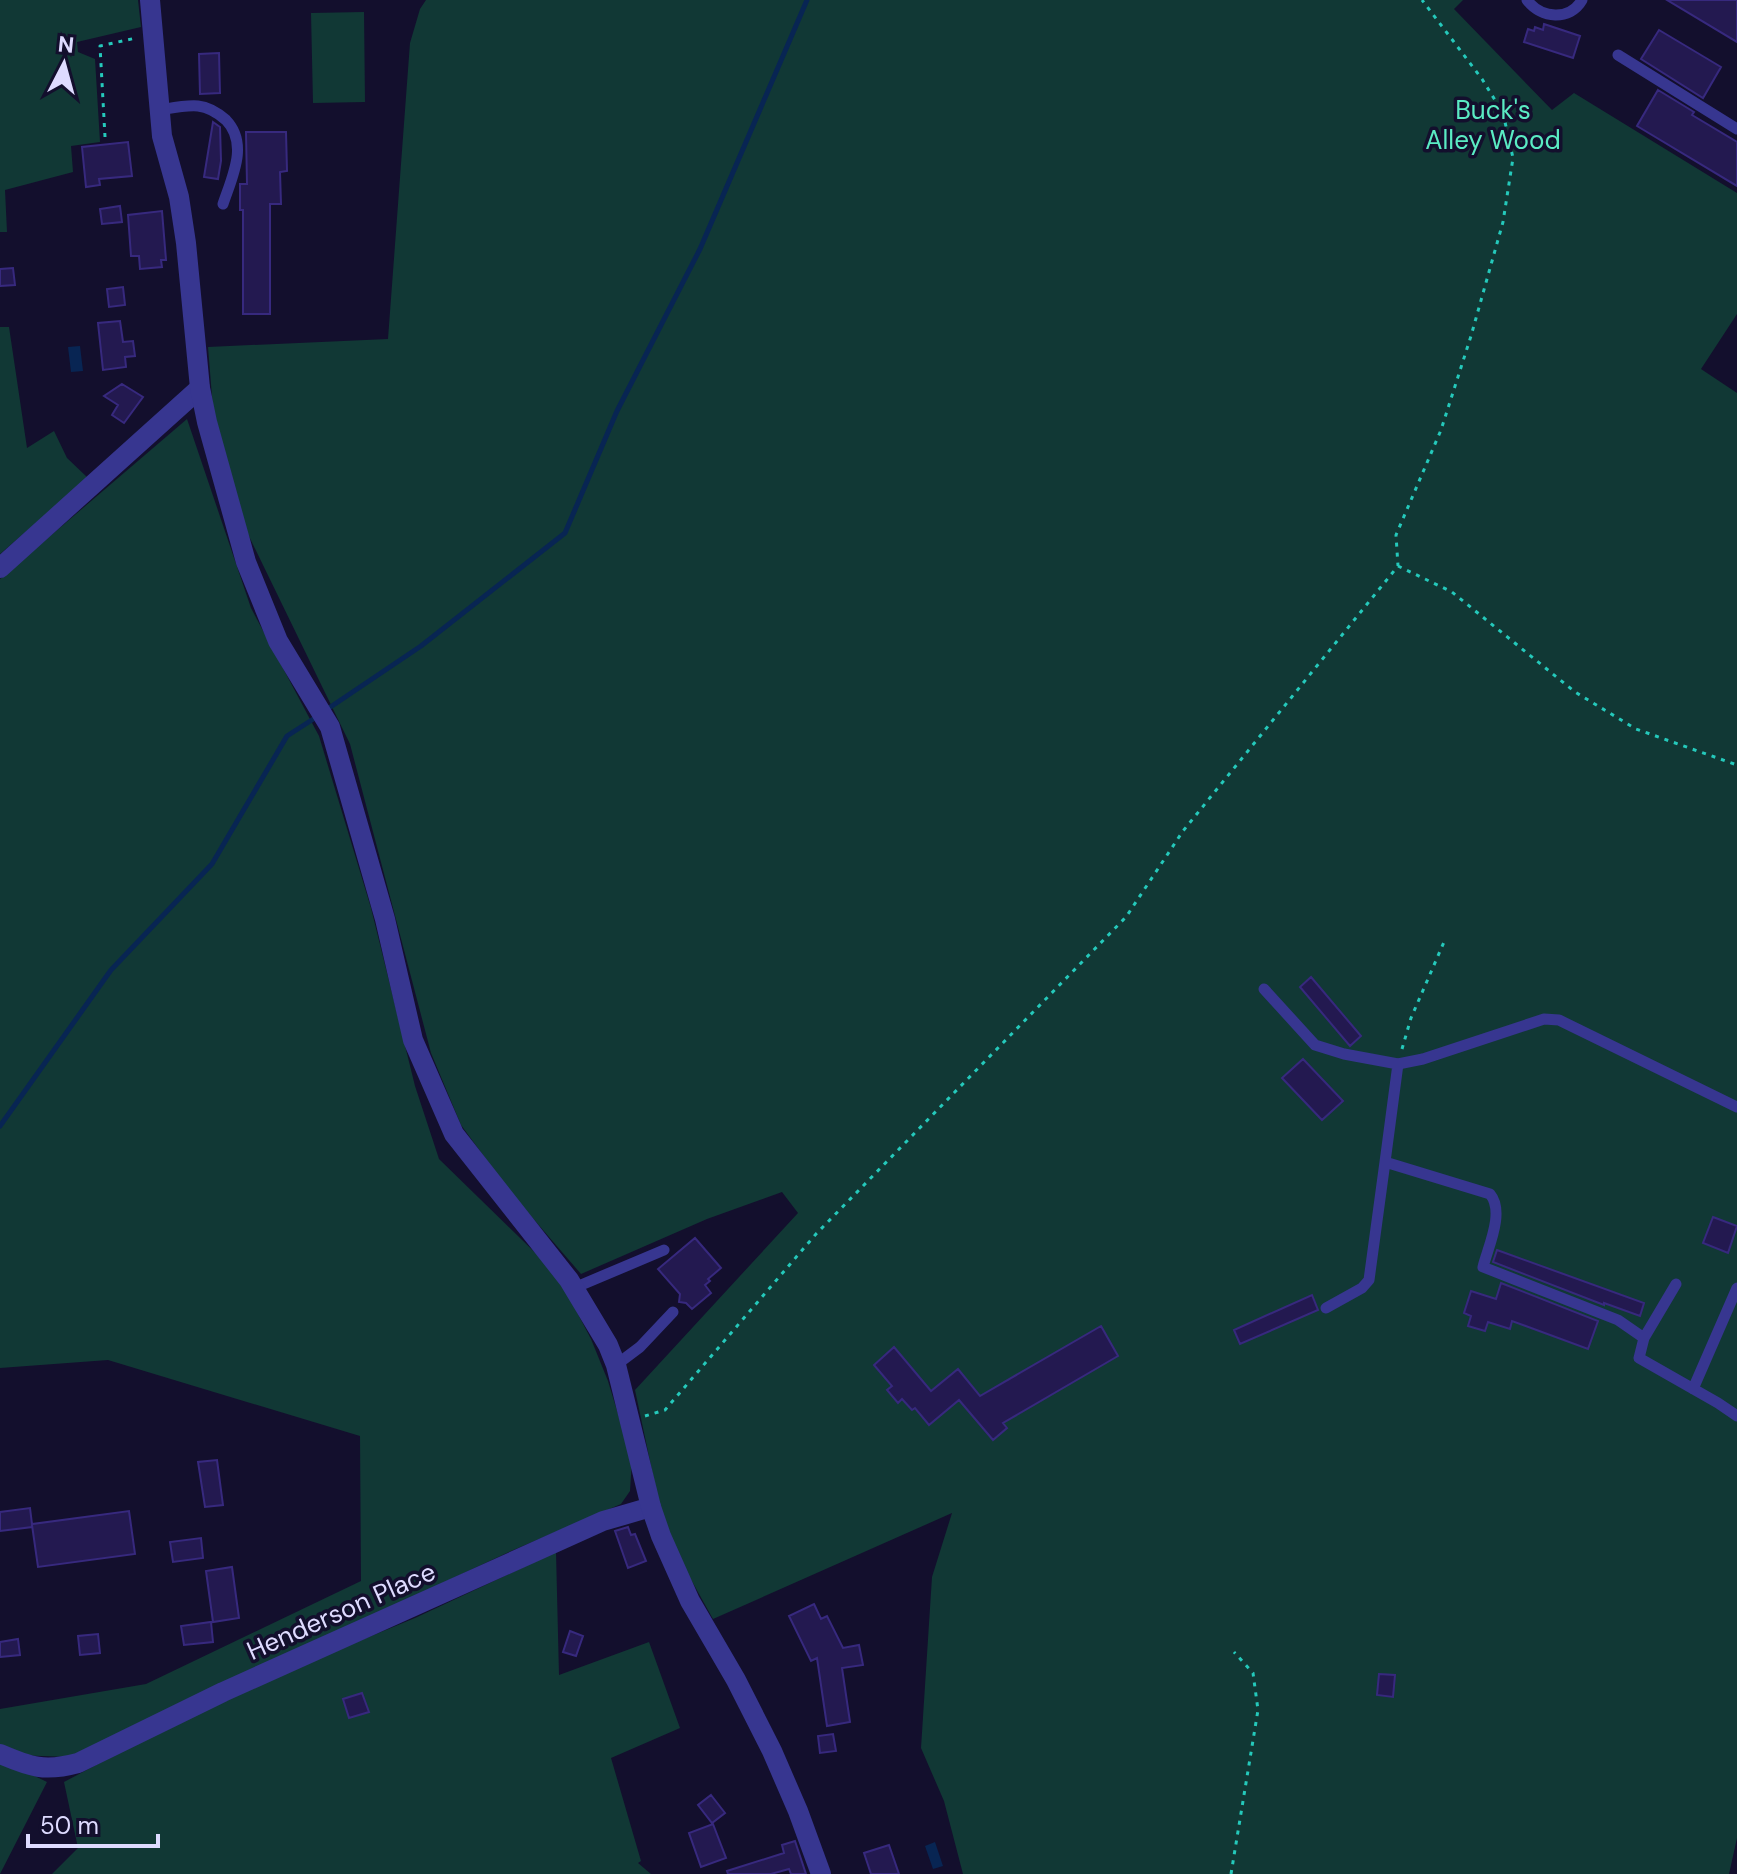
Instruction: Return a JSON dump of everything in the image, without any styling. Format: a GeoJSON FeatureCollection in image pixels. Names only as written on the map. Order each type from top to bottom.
{"type":"FeatureCollection","features":[{"type":"Feature","properties":{"kind":"street"},"geometry":{"type":"LineString","coordinates":[[150,0],[162,136],[179,197],[200,388],[207,422],[246,562],[278,641],[330,727],[385,919],[413,1040],[454,1134],[574,1288],[608,1345],[616,1365],[651,1507],[690,1601],[736,1680],[772,1751],[821,1874]]}},
{"type":"Feature","properties":{"kind":"street"},"geometry":{"type":"LineString","coordinates":[[0,568],[200,388]]}},
{"type":"Feature","properties":{"kind":"street","name":"Henderson Place"},"geometry":{"type":"LineString","coordinates":[[0,1754],[29,1767],[56,1769],[78,1763],[223,1692],[603,1521],[651,1507]]}},
{"type":"Feature","properties":{"kind":"lane"},"geometry":{"type":"LineString","coordinates":[[1527,0],[1537,9],[1559,15],[1575,9],[1582,0]]}},
{"type":"Feature","properties":{"kind":"lane"},"geometry":{"type":"LineString","coordinates":[[1618,55],[1737,129]]}},
{"type":"Feature","properties":{"kind":"lane"},"geometry":{"type":"LineString","coordinates":[[160,110],[202,106],[219,114],[235,130],[238,143],[235,167],[223,204]]}},
{"type":"Feature","properties":{"kind":"lane"},"geometry":{"type":"LineString","coordinates":[[1264,989],[1315,1045],[1344,1054],[1398,1064],[1423,1059],[1544,1019],[1559,1020],[1737,1107]]}},
{"type":"Feature","properties":{"kind":"lane"},"geometry":{"type":"LineString","coordinates":[[1326,1308],[1362,1288],[1369,1280],[1398,1064]]}},
{"type":"Feature","properties":{"kind":"lane"},"geometry":{"type":"LineString","coordinates":[[1385,1162],[1490,1194],[1497,1209],[1483,1267],[1618,1320],[1644,1338]]}},
{"type":"Feature","properties":{"kind":"lane"},"geometry":{"type":"LineString","coordinates":[[574,1288],[664,1250]]}},
{"type":"Feature","properties":{"kind":"lane"},"geometry":{"type":"LineString","coordinates":[[1676,1284],[1644,1338],[1639,1358],[1737,1416]]}},
{"type":"Feature","properties":{"kind":"lane"},"geometry":{"type":"LineString","coordinates":[[1693,1389],[1737,1288]]}},
{"type":"Feature","properties":{"kind":"lane"},"geometry":{"type":"LineString","coordinates":[[616,1365],[640,1347],[673,1312]]}},
{"type":"Feature","properties":{"kind":"path"},"geometry":{"type":"LineString","coordinates":[[630,1422],[665,1410],[816,1234],[1126,917],[1183,831],[1398,566],[1396,535],[1441,430],[1503,222],[1513,158],[1503,113],[1482,79],[1422,0]]}},
{"type":"Feature","properties":{"kind":"path"},"geometry":{"type":"LineString","coordinates":[[105,137],[100,46],[151,34]]}},
{"type":"Feature","properties":{"kind":"path"},"geometry":{"type":"LineString","coordinates":[[1398,566],[1452,592],[1575,692],[1636,729],[1737,765]]}},
{"type":"Feature","properties":{"kind":"path"},"geometry":{"type":"LineString","coordinates":[[1398,1064],[1411,1018],[1444,942]]}},
{"type":"Feature","properties":{"kind":"path"},"geometry":{"type":"LineString","coordinates":[[1231,1874],[1258,1710],[1253,1673],[1234,1652]]}},
{"type":"Feature","properties":{"kind":"green space"},"geometry":{"type":"Polygon","coordinates":[[[0,0],[138,0],[141,27],[77,42],[78,52],[95,59],[100,142],[71,146],[73,172],[5,190],[7,232],[0,232],[0,0]]]}},
{"type":"Feature","properties":{"kind":"green space","name":"Buck's Alley Wood"},"geometry":{"type":"Polygon","coordinates":[[[426,0],[1463,0],[1454,9],[1552,110],[1574,93],[1737,193],[1737,314],[1701,369],[1737,393],[1737,1838],[1729,1874],[963,1874],[944,1801],[921,1748],[932,1577],[952,1513],[713,1619],[679,1558],[661,1513],[635,1390],[798,1213],[782,1192],[707,1219],[581,1274],[511,1193],[461,1125],[431,1053],[350,744],[245,528],[213,409],[208,347],[388,339],[410,43],[420,9],[426,0]]]}},
{"type":"Feature","properties":{"kind":"green space"},"geometry":{"type":"Polygon","coordinates":[[[364,12],[365,102],[313,103],[311,13],[364,12]]]}},
{"type":"Feature","properties":{"kind":"green space"},"geometry":{"type":"Polygon","coordinates":[[[0,327],[9,327],[27,448],[54,431],[67,458],[88,478],[0,554],[0,327]]]}},
{"type":"Feature","properties":{"kind":"green space"},"geometry":{"type":"Polygon","coordinates":[[[187,419],[251,608],[319,736],[371,908],[415,1086],[439,1159],[557,1274],[591,1339],[608,1381],[632,1460],[630,1491],[621,1504],[511,1551],[70,1757],[12,1755],[0,1749],[0,1709],[146,1684],[361,1581],[360,1436],[108,1360],[0,1368],[0,579],[187,419]]]}},
{"type":"Feature","properties":{"kind":"green space"},"geometry":{"type":"Polygon","coordinates":[[[556,1552],[559,1675],[649,1642],[680,1728],[611,1758],[641,1861],[638,1863],[651,1874],[52,1874],[78,1848],[64,1782],[228,1695],[415,1618],[556,1552]]]}},
{"type":"Feature","properties":{"kind":"green space"},"geometry":{"type":"Polygon","coordinates":[[[0,1759],[47,1782],[0,1874],[0,1759]]]}},
{"type":"Feature","properties":{"kind":"water"},"geometry":{"type":"Polygon","coordinates":[[[80,346],[83,371],[71,372],[68,347],[80,346]]]}},
{"type":"Feature","properties":{"kind":"water"},"geometry":{"type":"Polygon","coordinates":[[[935,1842],[943,1866],[933,1869],[925,1846],[935,1842]]]}},
{"type":"Feature","properties":{"kind":"building"},"geometry":{"type":"Polygon","coordinates":[[[1667,0],[1737,0],[1737,42],[1667,0]]]}},
{"type":"Feature","properties":{"kind":"building"},"geometry":{"type":"Polygon","coordinates":[[[1544,24],[1580,36],[1573,58],[1524,42],[1528,29],[1534,31],[1535,27],[1543,30],[1544,24]]]}},
{"type":"Feature","properties":{"kind":"building"},"geometry":{"type":"Polygon","coordinates":[[[1659,30],[1721,67],[1703,98],[1641,59],[1659,30]]]}},
{"type":"Feature","properties":{"kind":"building"},"geometry":{"type":"Polygon","coordinates":[[[219,53],[220,93],[200,94],[199,54],[219,53]]]}},
{"type":"Feature","properties":{"kind":"building"},"geometry":{"type":"Polygon","coordinates":[[[1658,90],[1737,142],[1737,186],[1637,126],[1658,90]]]}},
{"type":"Feature","properties":{"kind":"building"},"geometry":{"type":"Polygon","coordinates":[[[213,122],[220,127],[218,179],[204,177],[213,122]]]}},
{"type":"Feature","properties":{"kind":"building"},"geometry":{"type":"Polygon","coordinates":[[[246,132],[286,132],[287,171],[280,172],[281,204],[270,204],[270,314],[243,314],[240,184],[247,184],[246,132]]]}},
{"type":"Feature","properties":{"kind":"building"},"geometry":{"type":"Polygon","coordinates":[[[128,142],[132,176],[99,179],[100,185],[86,187],[82,147],[128,142]]]}},
{"type":"Feature","properties":{"kind":"building"},"geometry":{"type":"Polygon","coordinates":[[[120,206],[122,222],[102,224],[100,209],[120,206]]]}},
{"type":"Feature","properties":{"kind":"building"},"geometry":{"type":"Polygon","coordinates":[[[162,211],[166,260],[161,260],[162,267],[140,269],[139,256],[131,256],[128,215],[162,211]]]}},
{"type":"Feature","properties":{"kind":"building"},"geometry":{"type":"Polygon","coordinates":[[[13,268],[15,285],[0,286],[0,269],[13,268]]]}},
{"type":"Feature","properties":{"kind":"building"},"geometry":{"type":"Polygon","coordinates":[[[123,287],[125,305],[109,307],[107,289],[123,287]]]}},
{"type":"Feature","properties":{"kind":"building"},"geometry":{"type":"Polygon","coordinates":[[[120,321],[123,342],[133,341],[135,356],[125,357],[126,367],[103,370],[98,323],[120,321]]]}},
{"type":"Feature","properties":{"kind":"building"},"geometry":{"type":"Polygon","coordinates":[[[122,384],[143,397],[124,423],[112,415],[118,405],[104,396],[122,384]]]}},
{"type":"Feature","properties":{"kind":"building"},"geometry":{"type":"Polygon","coordinates":[[[1311,977],[1361,1036],[1350,1046],[1300,987],[1311,977]]]}},
{"type":"Feature","properties":{"kind":"building"},"geometry":{"type":"Polygon","coordinates":[[[1303,1059],[1343,1101],[1322,1120],[1282,1078],[1303,1059]]]}},
{"type":"Feature","properties":{"kind":"building"},"geometry":{"type":"Polygon","coordinates":[[[1713,1217],[1737,1226],[1728,1253],[1703,1243],[1713,1217]]]}},
{"type":"Feature","properties":{"kind":"building"},"geometry":{"type":"Polygon","coordinates":[[[695,1238],[721,1268],[705,1285],[711,1293],[692,1309],[686,1303],[679,1302],[680,1294],[658,1269],[695,1238]]]}},
{"type":"Feature","properties":{"kind":"building"},"geometry":{"type":"Polygon","coordinates":[[[1497,1250],[1644,1303],[1640,1316],[1493,1262],[1497,1250]]]}},
{"type":"Feature","properties":{"kind":"building"},"geometry":{"type":"Polygon","coordinates":[[[1501,1283],[1598,1321],[1588,1349],[1512,1321],[1510,1329],[1488,1322],[1485,1331],[1468,1326],[1471,1316],[1464,1313],[1471,1291],[1496,1299],[1501,1283]]]}},
{"type":"Feature","properties":{"kind":"building"},"geometry":{"type":"Polygon","coordinates":[[[1312,1295],[1318,1310],[1240,1344],[1234,1330],[1312,1295]]]}},
{"type":"Feature","properties":{"kind":"building"},"geometry":{"type":"Polygon","coordinates":[[[1101,1326],[1118,1356],[1003,1423],[1007,1428],[993,1440],[959,1400],[929,1425],[915,1408],[912,1410],[902,1399],[898,1403],[887,1390],[892,1386],[874,1365],[894,1347],[931,1391],[958,1369],[980,1396],[1101,1326]]]}},
{"type":"Feature","properties":{"kind":"building"},"geometry":{"type":"Polygon","coordinates":[[[217,1460],[223,1505],[205,1507],[198,1462],[217,1460]]]}},
{"type":"Feature","properties":{"kind":"building"},"geometry":{"type":"Polygon","coordinates":[[[30,1508],[32,1524],[129,1511],[135,1554],[38,1567],[32,1525],[0,1531],[0,1512],[30,1508]]]}},
{"type":"Feature","properties":{"kind":"building"},"geometry":{"type":"Polygon","coordinates":[[[628,1527],[631,1535],[635,1534],[646,1561],[628,1568],[615,1531],[628,1527]]]}},
{"type":"Feature","properties":{"kind":"building"},"geometry":{"type":"Polygon","coordinates":[[[201,1538],[203,1558],[173,1562],[170,1542],[201,1538]]]}},
{"type":"Feature","properties":{"kind":"building"},"geometry":{"type":"Polygon","coordinates":[[[232,1567],[239,1618],[213,1622],[206,1571],[232,1567]]]}},
{"type":"Feature","properties":{"kind":"building"},"geometry":{"type":"Polygon","coordinates":[[[814,1604],[821,1619],[827,1616],[843,1648],[859,1645],[863,1665],[842,1668],[850,1722],[827,1726],[817,1658],[811,1661],[789,1616],[814,1604]]]}},
{"type":"Feature","properties":{"kind":"building"},"geometry":{"type":"Polygon","coordinates":[[[211,1622],[213,1642],[184,1645],[181,1626],[211,1622]]]}},
{"type":"Feature","properties":{"kind":"building"},"geometry":{"type":"Polygon","coordinates":[[[570,1631],[583,1636],[576,1656],[563,1652],[570,1631]]]}},
{"type":"Feature","properties":{"kind":"building"},"geometry":{"type":"Polygon","coordinates":[[[98,1634],[100,1653],[80,1655],[78,1636],[98,1634]]]}},
{"type":"Feature","properties":{"kind":"building"},"geometry":{"type":"Polygon","coordinates":[[[18,1639],[20,1655],[0,1657],[0,1642],[18,1639]]]}},
{"type":"Feature","properties":{"kind":"building"},"geometry":{"type":"Polygon","coordinates":[[[1379,1674],[1395,1675],[1393,1697],[1377,1695],[1379,1674]]]}},
{"type":"Feature","properties":{"kind":"building"},"geometry":{"type":"Polygon","coordinates":[[[362,1693],[369,1712],[349,1718],[343,1699],[362,1693]]]}},
{"type":"Feature","properties":{"kind":"building"},"geometry":{"type":"Polygon","coordinates":[[[833,1734],[836,1751],[820,1753],[818,1736],[833,1734]]]}},
{"type":"Feature","properties":{"kind":"building"},"geometry":{"type":"Polygon","coordinates":[[[711,1795],[725,1813],[712,1823],[698,1805],[711,1795]]]}},
{"type":"Feature","properties":{"kind":"building"},"geometry":{"type":"Polygon","coordinates":[[[713,1824],[726,1858],[701,1867],[689,1833],[713,1824]]]}},
{"type":"Feature","properties":{"kind":"building"},"geometry":{"type":"Polygon","coordinates":[[[795,1841],[806,1874],[791,1874],[789,1869],[771,1874],[728,1874],[727,1871],[784,1853],[782,1845],[795,1841]]]}},
{"type":"Feature","properties":{"kind":"building"},"geometry":{"type":"Polygon","coordinates":[[[889,1845],[899,1874],[871,1874],[864,1853],[889,1845]]]}},
{"type":"Feature","properties":{"kind":"waterway"},"geometry":{"type":"LineString","coordinates":[[326,710],[421,646],[565,533],[617,411],[700,249],[807,0]]}},
{"type":"Feature","properties":{"kind":"waterway"},"geometry":{"type":"LineString","coordinates":[[0,1126],[111,970],[212,864],[287,736],[318,716]]}}]}
